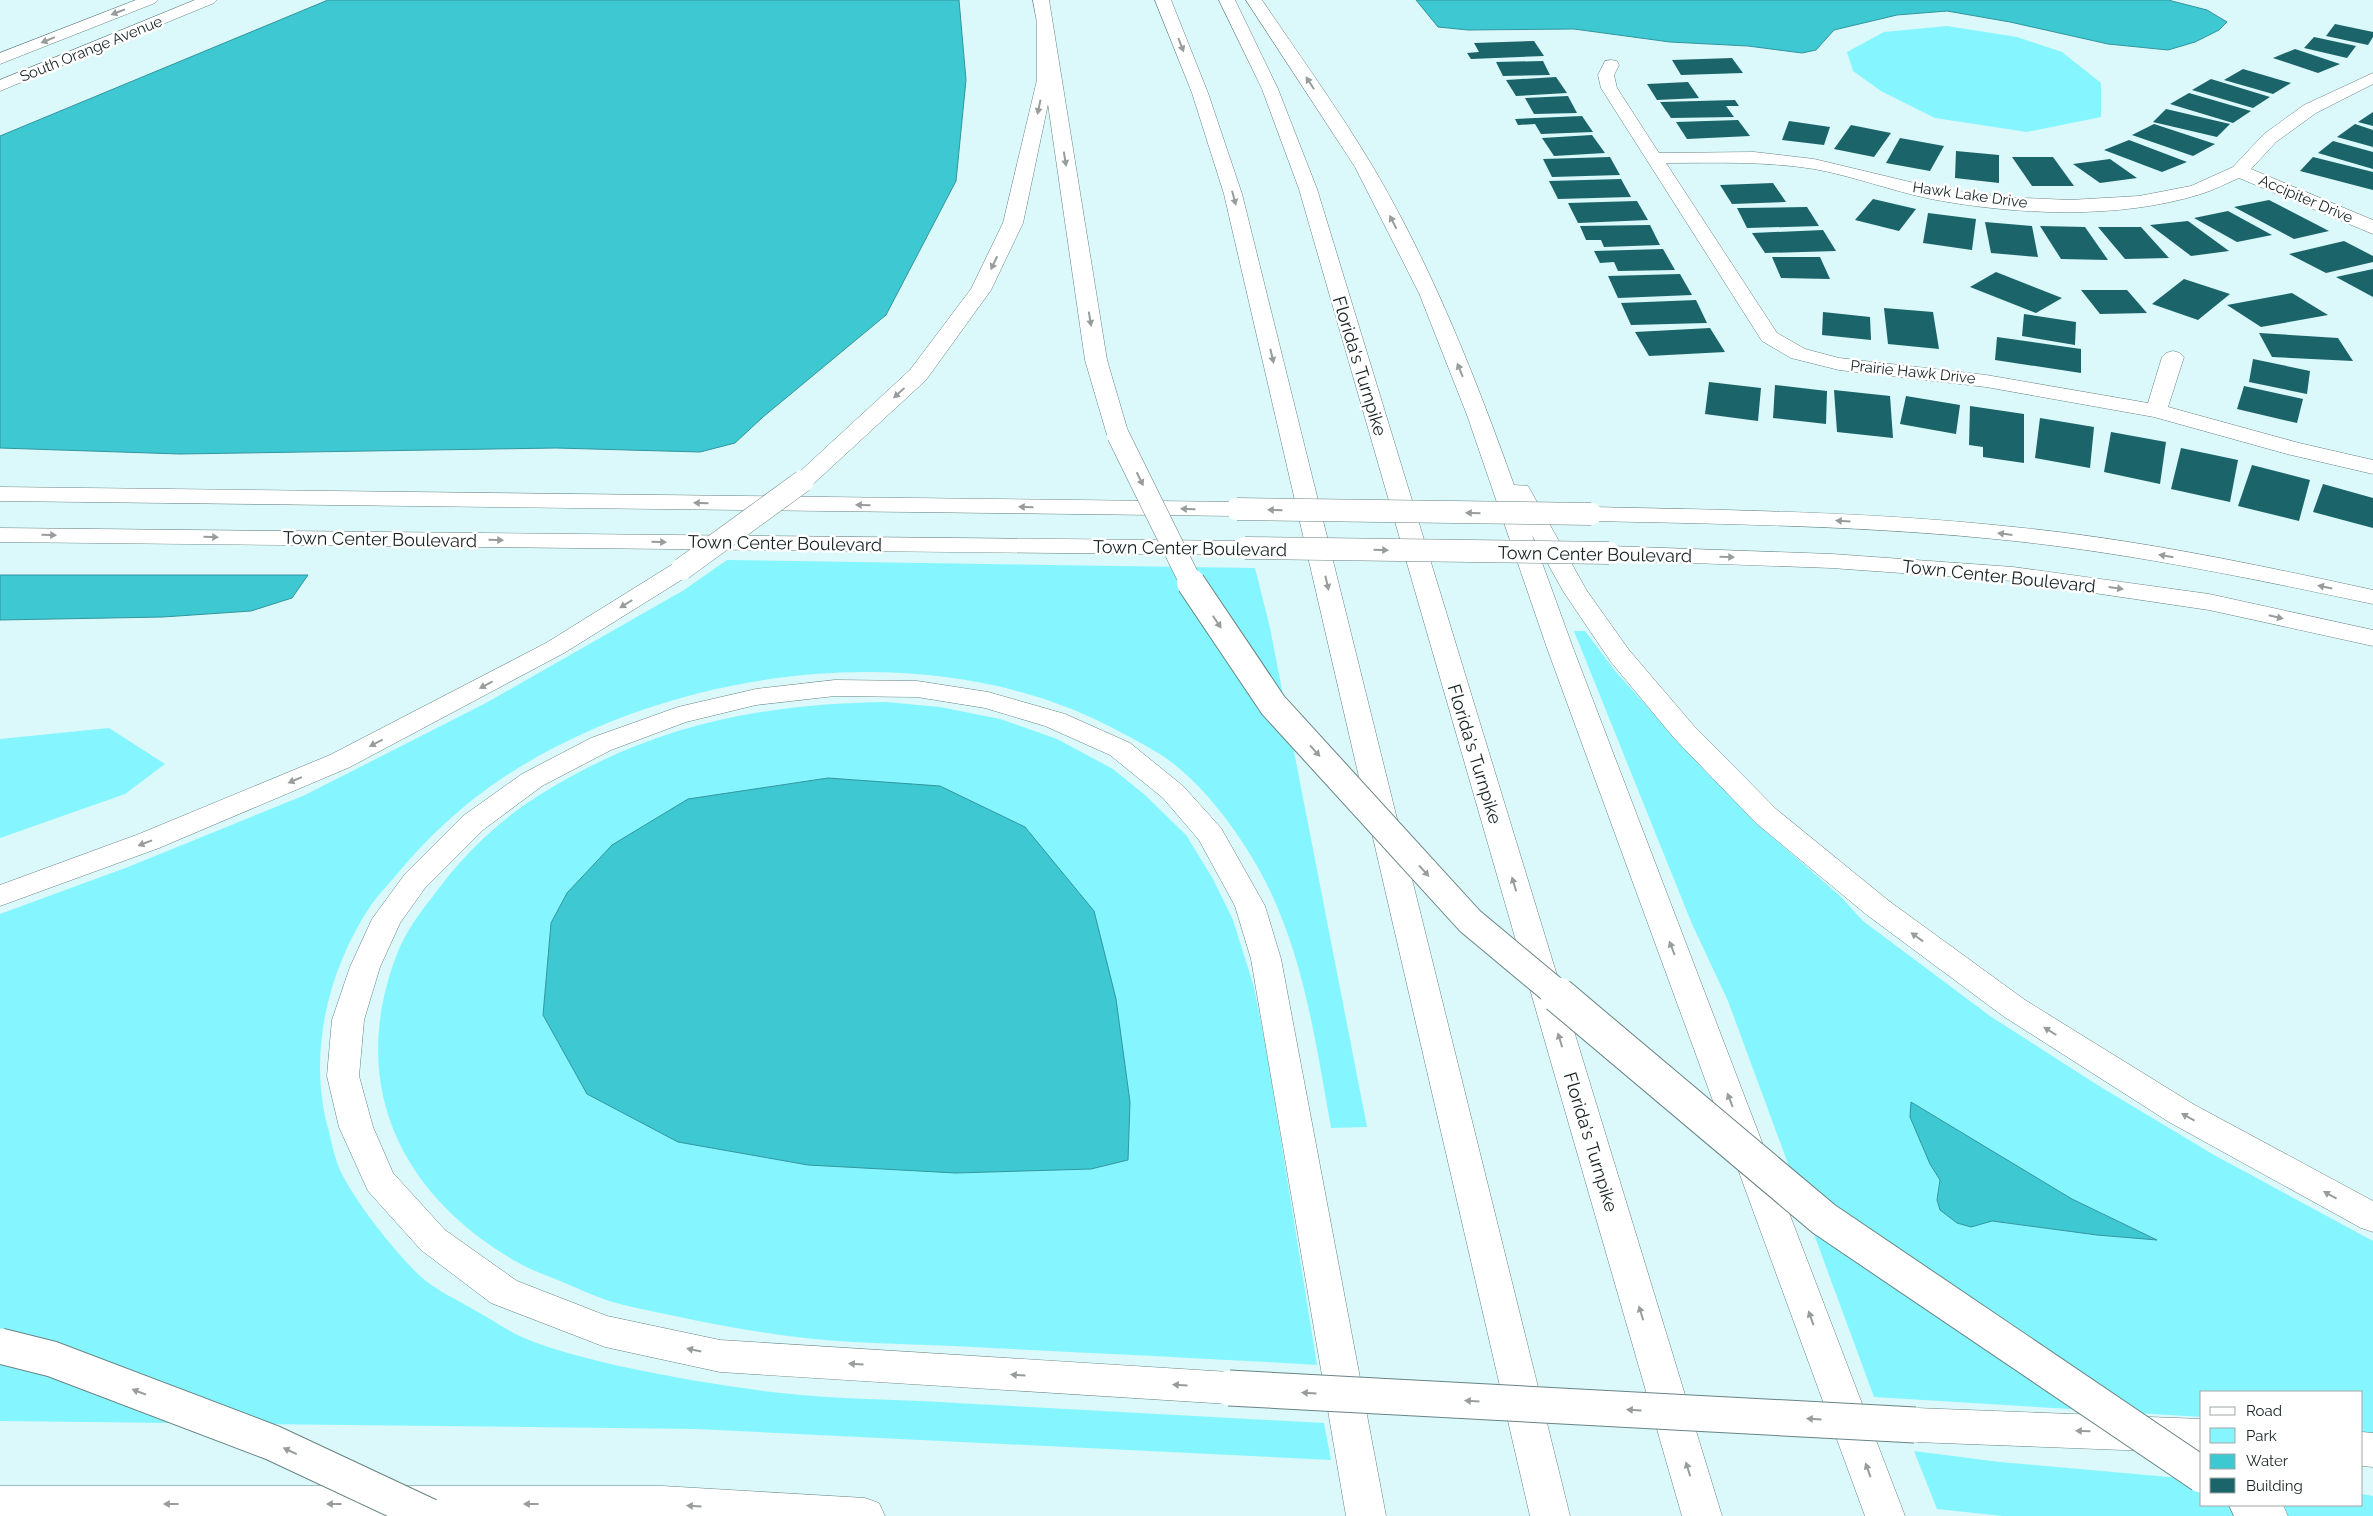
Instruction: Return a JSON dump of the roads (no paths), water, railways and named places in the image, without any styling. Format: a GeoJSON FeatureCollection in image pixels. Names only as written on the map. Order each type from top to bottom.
{"type":"FeatureCollection","features":[{"type":"Feature","properties":{"kind":"main road","name":"South Orange Avenue"},"geometry":{"type":"LineString","coordinates":[[0,59],[150,0]]}},
{"type":"Feature","properties":{"kind":"main road","name":"South Orange Avenue"},"geometry":{"type":"LineString","coordinates":[[0,86],[208,0]]}},
{"type":"Feature","properties":{"kind":"main road"},"geometry":{"type":"LineString","coordinates":[[1041,0],[1096,360],[1118,435],[1192,585],[1273,705],[1470,921],[1824,1220],[2200,1474]]}},
{"type":"Feature","properties":{"kind":"main road"},"geometry":{"type":"LineString","coordinates":[[1162,0],[1200,93],[1234,194],[1550,1516]]}},
{"type":"Feature","properties":{"kind":"main road","name":"Florida's Turnpike"},"geometry":{"type":"LineString","coordinates":[[1227,0],[1270,89],[1308,189],[1702,1516]]}},
{"type":"Feature","properties":{"kind":"main road"},"geometry":{"type":"LineString","coordinates":[[1254,0],[1364,167],[1429,293],[1478,415],[1560,648],[1884,1516]]}},
{"type":"Feature","properties":{"kind":"main road"},"geometry":{"type":"LineString","coordinates":[[0,896],[149,841],[340,761],[412,724],[555,648],[682,569],[803,481],[918,375],[981,290],[1013,223],[1045,80],[1044,24]]}},
{"type":"Feature","properties":{"kind":"main road","name":"Prairie Hawk Drive"},"geometry":{"type":"LineString","coordinates":[[1611,65],[1606,74],[1609,88],[1769,336],[1798,354],[1839,364],[1986,381],[2156,411],[2294,449],[2373,467]]}},
{"type":"Feature","properties":{"kind":"main road","name":"Hawk Lake Drive"},"geometry":{"type":"LineString","coordinates":[[1654,158],[1754,157],[1814,164],[1931,193],[2001,203],[2070,206],[2148,200],[2196,190],[2239,171],[2270,138],[2310,109],[2373,78]]}},
{"type":"Feature","properties":{"kind":"main road","name":"Accipiter Drive"},"geometry":{"type":"LineString","coordinates":[[2239,171],[2354,218],[2373,228]]}},
{"type":"Feature","properties":{"kind":"main road"},"geometry":{"type":"LineString","coordinates":[[2156,411],[2173,357]]}},
{"type":"Feature","properties":{"kind":"main road"},"geometry":{"type":"LineString","coordinates":[[1478,415],[1575,592],[1620,656],[1684,732],[1766,816],[1878,908],[2014,1008],[2180,1113],[2373,1218]]}},
{"type":"Feature","properties":{"kind":"main road"},"geometry":{"type":"LineString","coordinates":[[0,494],[1237,509],[1814,519],[1965,529],[2112,547],[2246,569],[2373,597]]}},
{"type":"Feature","properties":{"kind":"main road","name":"Town Center Boulevard"},"geometry":{"type":"LineString","coordinates":[[0,535],[1608,553],[1832,561],[2013,574],[2209,602],[2373,638]]}},
{"type":"Feature","properties":{"kind":"main road"},"geometry":{"type":"LineString","coordinates":[[1366,1516],[1344,1394],[1266,959],[1250,906],[1211,835],[1173,792],[1120,749],[1055,720],[998,702],[917,689],[835,688],[756,697],[678,715],[601,744],[532,780],[473,823],[415,882],[387,919],[365,967],[348,1020],[343,1076],[356,1127],[380,1181],[433,1240],[504,1292],[605,1331],[720,1356],[1228,1388],[1344,1394],[1915,1425],[2200,1436]]}},
{"type":"Feature","properties":{"kind":"main road"},"geometry":{"type":"LineString","coordinates":[[0,1346],[52,1359],[273,1443],[429,1516]]}},
{"type":"Feature","properties":{"kind":"main road"},"geometry":{"type":"LineString","coordinates":[[0,1493],[98,1504]]}},
{"type":"Feature","properties":{"kind":"main road"},"geometry":{"type":"LineString","coordinates":[[0,1504],[662,1504],[865,1516]]}},
{"type":"Feature","properties":{"kind":"main road"},"geometry":{"type":"LineString","coordinates":[[2251,1506],[2268,1516]]}},
{"type":"Feature","properties":{"kind":"water"},"geometry":{"type":"Polygon","coordinates":[[[328,0],[959,0],[966,80],[956,181],[886,315],[763,417],[735,443],[700,452],[556,448],[180,454],[0,448],[0,136],[328,0]]]}},
{"type":"Feature","properties":{"kind":"water"},"geometry":{"type":"Polygon","coordinates":[[[1416,0],[2168,0],[2207,10],[2227,22],[2219,30],[2195,42],[2168,50],[2108,44],[2010,22],[1947,11],[1897,15],[1834,30],[1816,50],[1802,53],[1748,46],[1670,42],[1574,29],[1468,30],[1438,27],[1416,0]]]}},
{"type":"Feature","properties":{"kind":"water"},"geometry":{"type":"Polygon","coordinates":[[[0,575],[308,575],[292,598],[251,611],[163,617],[0,620],[0,575]]]}},
{"type":"Feature","properties":{"kind":"water"},"geometry":{"type":"Polygon","coordinates":[[[828,778],[940,786],[1025,827],[1094,911],[1116,999],[1130,1102],[1128,1160],[1091,1169],[956,1173],[808,1165],[678,1142],[587,1094],[543,1015],[551,923],[567,893],[612,845],[688,799],[828,778]]]}},
{"type":"Feature","properties":{"kind":"water"},"geometry":{"type":"Polygon","coordinates":[[[1911,1102],[2072,1199],[2157,1240],[2097,1235],[1992,1221],[1971,1227],[1957,1223],[1940,1210],[1937,1200],[1940,1180],[1930,1164],[1910,1117],[1911,1102]]]}}]}
